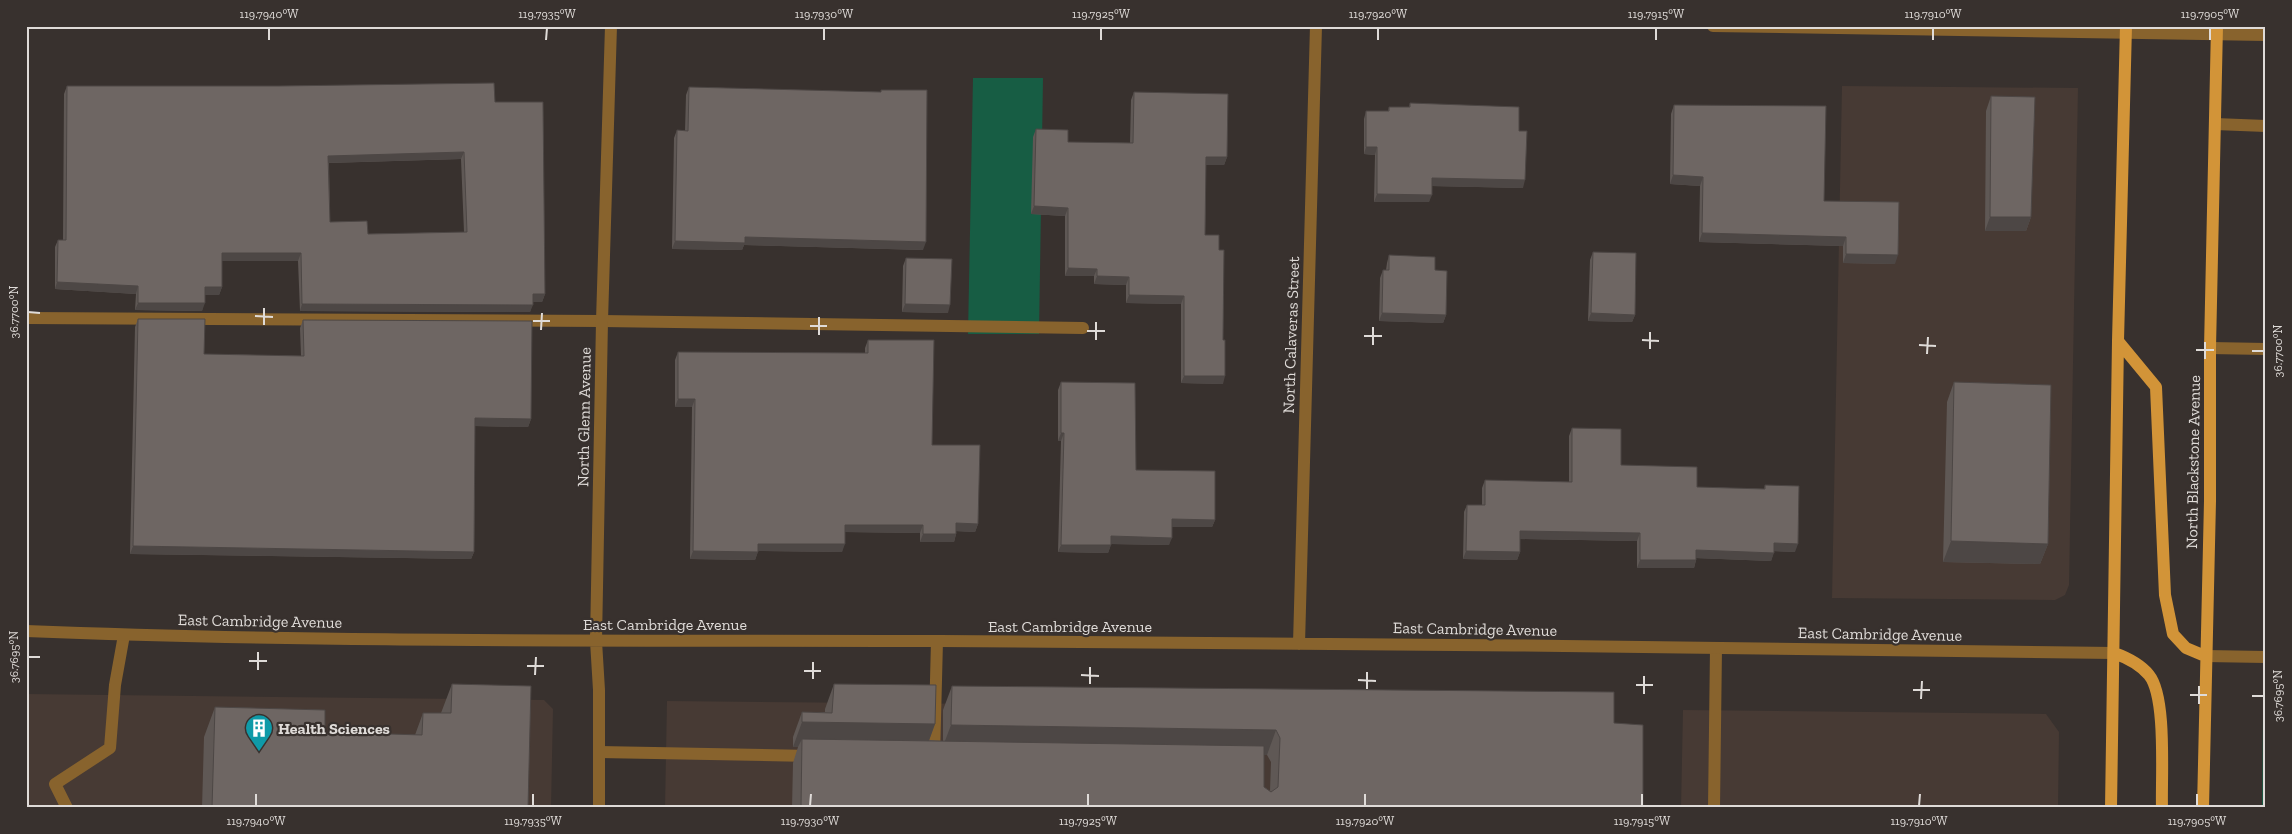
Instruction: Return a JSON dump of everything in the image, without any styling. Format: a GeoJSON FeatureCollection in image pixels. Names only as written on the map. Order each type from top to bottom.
{"type":"FeatureCollection","features":[{"type":"Feature","properties":{"kind":"main road"},"geometry":{"type":"LineString","coordinates":[[2111,808],[2118,340],[2126,29]]}},
{"type":"Feature","properties":{"kind":"main road","name":"North Blackstone Avenue"},"geometry":{"type":"LineString","coordinates":[[2203,808],[2210,501],[2210,348],[2216,30]]}},
{"type":"Feature","properties":{"kind":"main road"},"geometry":{"type":"LineString","coordinates":[[2118,340],[2156,387],[2165,595],[2171,627],[2173,634],[2186,648],[2205,656]]}},
{"type":"Feature","properties":{"kind":"main road"},"geometry":{"type":"LineString","coordinates":[[2114,653],[2132,660],[2150,676],[2160,702],[2162,808]]}},
{"type":"Feature","properties":{"kind":"street","name":"North Glenn Avenue"},"geometry":{"type":"LineString","coordinates":[[599,808],[596,641],[602,321],[611,26]]}},
{"type":"Feature","properties":{"kind":"street","name":"North Calaveras Street"},"geometry":{"type":"LineString","coordinates":[[1299,644],[1316,26]]}},
{"type":"Feature","properties":{"kind":"street"},"geometry":{"type":"LineString","coordinates":[[1713,26],[2216,30],[2266,35]]}},
{"type":"Feature","properties":{"kind":"street"},"geometry":{"type":"LineString","coordinates":[[2215,124],[2266,126]]}},
{"type":"Feature","properties":{"kind":"street"},"geometry":{"type":"LineString","coordinates":[[26,318],[602,321],[1083,328]]}},
{"type":"Feature","properties":{"kind":"street"},"geometry":{"type":"LineString","coordinates":[[2210,348],[2266,349]]}},
{"type":"Feature","properties":{"kind":"street","name":"East Cambridge Avenue"},"geometry":{"type":"LineString","coordinates":[[26,631],[124,635],[596,641],[937,641],[2114,653]]}},
{"type":"Feature","properties":{"kind":"street"},"geometry":{"type":"LineString","coordinates":[[67,808],[55,784],[110,748],[115,685],[124,635]]}},
{"type":"Feature","properties":{"kind":"street"},"geometry":{"type":"LineString","coordinates":[[934,758],[937,641]]}},
{"type":"Feature","properties":{"kind":"street"},"geometry":{"type":"LineString","coordinates":[[1714,808],[1716,648]]}},
{"type":"Feature","properties":{"kind":"street"},"geometry":{"type":"LineString","coordinates":[[2205,656],[2266,658]]}},
{"type":"Feature","properties":{"kind":"street"},"geometry":{"type":"LineString","coordinates":[[599,752],[825,756]]}},
{"type":"Feature","properties":{"kind":"shaded area"},"geometry":{"type":"Polygon","coordinates":[[[1842,86],[2078,88],[2069,585],[2065,595],[2055,600],[1832,598],[1842,86]]]}},
{"type":"Feature","properties":{"kind":"shaded area"},"geometry":{"type":"Polygon","coordinates":[[[26,694],[544,700],[553,709],[551,808],[30,808],[26,801],[26,694]]]}},
{"type":"Feature","properties":{"kind":"shaded area"},"geometry":{"type":"Polygon","coordinates":[[[667,701],[1302,707],[1300,808],[665,808],[667,701]]]}},
{"type":"Feature","properties":{"kind":"shaded area"},"geometry":{"type":"Polygon","coordinates":[[[1683,710],[2046,714],[2059,732],[2058,808],[1681,808],[1683,710]]]}},
{"type":"Feature","properties":{"kind":"green space"},"geometry":{"type":"Polygon","coordinates":[[[973,78],[1043,78],[1039,334],[968,334],[973,78]]]}},
{"type":"Feature","properties":{"kind":"green space"},"geometry":{"type":"Polygon","coordinates":[[[2263,715],[2266,715],[2266,808],[2262,808],[2263,715]]]}},
{"type":"Feature","properties":{"kind":"building"},"geometry":{"type":"Polygon","coordinates":[[[494,83],[495,102],[543,102],[545,294],[533,294],[533,305],[302,304],[301,253],[222,253],[222,287],[205,287],[205,303],[138,303],[138,286],[57,282],[58,240],[66,240],[67,86],[494,83]],[[464,152],[328,156],[330,222],[367,221],[368,234],[467,232],[464,152]]]}},
{"type":"Feature","properties":{"kind":"building"},"geometry":{"type":"Polygon","coordinates":[[[689,87],[881,92],[881,90],[927,90],[926,242],[745,237],[745,243],[675,241],[677,130],[688,131],[689,87]]]}},
{"type":"Feature","properties":{"kind":"building"},"geometry":{"type":"Polygon","coordinates":[[[1134,92],[1228,94],[1227,157],[1206,157],[1205,235],[1219,235],[1219,250],[1224,250],[1223,340],[1225,340],[1225,376],[1184,376],[1184,296],[1129,295],[1129,277],[1097,276],[1097,269],[1068,268],[1068,208],[1034,206],[1036,129],[1068,130],[1068,142],[1133,143],[1134,92]]]}},
{"type":"Feature","properties":{"kind":"building"},"geometry":{"type":"Polygon","coordinates":[[[1991,96],[2035,97],[2031,217],[1990,217],[1991,96]]]}},
{"type":"Feature","properties":{"kind":"building"},"geometry":{"type":"Polygon","coordinates":[[[1410,103],[1519,107],[1519,131],[1527,131],[1525,180],[1432,178],[1432,195],[1377,194],[1377,147],[1366,147],[1366,111],[1389,111],[1389,107],[1410,107],[1410,103]]]}},
{"type":"Feature","properties":{"kind":"building"},"geometry":{"type":"Polygon","coordinates":[[[1674,105],[1826,106],[1824,201],[1899,202],[1898,255],[1846,254],[1846,237],[1702,233],[1703,177],[1673,175],[1674,105]]]}},
{"type":"Feature","properties":{"kind":"building"},"geometry":{"type":"Polygon","coordinates":[[[1593,252],[1636,253],[1635,315],[1591,313],[1593,252]]]}},
{"type":"Feature","properties":{"kind":"building"},"geometry":{"type":"Polygon","coordinates":[[[1389,255],[1435,257],[1435,270],[1447,271],[1446,315],[1382,313],[1383,270],[1389,270],[1389,255]]]}},
{"type":"Feature","properties":{"kind":"building"},"geometry":{"type":"Polygon","coordinates":[[[906,258],[952,259],[950,305],[905,304],[906,258]]]}},
{"type":"Feature","properties":{"kind":"building"},"geometry":{"type":"Polygon","coordinates":[[[138,319],[205,319],[204,354],[304,356],[303,320],[532,321],[531,419],[475,418],[474,552],[133,546],[138,319]]]}},
{"type":"Feature","properties":{"kind":"building"},"geometry":{"type":"Polygon","coordinates":[[[868,340],[934,340],[932,445],[980,445],[978,524],[956,523],[956,534],[923,534],[923,525],[845,525],[845,544],[758,544],[758,552],[693,551],[695,399],[678,399],[678,352],[868,353],[868,340]]]}},
{"type":"Feature","properties":{"kind":"building"},"geometry":{"type":"Polygon","coordinates":[[[1061,382],[1135,383],[1136,470],[1215,471],[1215,520],[1172,519],[1172,538],[1111,536],[1111,545],[1061,545],[1064,433],[1061,433],[1061,382]]]}},
{"type":"Feature","properties":{"kind":"building"},"geometry":{"type":"Polygon","coordinates":[[[1954,382],[2051,385],[2048,544],[1951,541],[1954,382]]]}},
{"type":"Feature","properties":{"kind":"building"},"geometry":{"type":"Polygon","coordinates":[[[1572,428],[1621,429],[1621,465],[1697,467],[1697,487],[1765,489],[1765,485],[1799,486],[1798,544],[1774,543],[1774,553],[1696,550],[1696,560],[1640,560],[1640,533],[1520,531],[1520,552],[1466,551],[1467,505],[1485,505],[1485,480],[1572,482],[1572,428]]]}},
{"type":"Feature","properties":{"kind":"building","name":"Health Sciences"},"geometry":{"type":"Polygon","coordinates":[[[452,684],[531,686],[528,808],[212,808],[215,707],[325,710],[325,732],[422,735],[423,713],[451,713],[452,684]]]}},
{"type":"Feature","properties":{"kind":"building"},"geometry":{"type":"Polygon","coordinates":[[[834,684],[936,685],[935,724],[802,722],[802,712],[832,713],[834,684]]]}},
{"type":"Feature","properties":{"kind":"building"},"geometry":{"type":"Polygon","coordinates":[[[952,686],[1614,692],[1614,723],[1643,725],[1643,808],[801,808],[802,739],[1264,746],[1264,787],[1271,792],[1278,787],[1280,738],[1276,730],[951,725],[952,686]]]}},
{"type":"Feature","properties":{"kind":"building"},"geometry":{"type":"Polygon","coordinates":[[[1848,806],[1918,808],[1848,808],[1848,806]]]}},
{"type":"Feature","properties":{"kind":"place","name":"Health Sciences"},"geometry":{"type":"Point","coordinates":[259,752]}}]}
